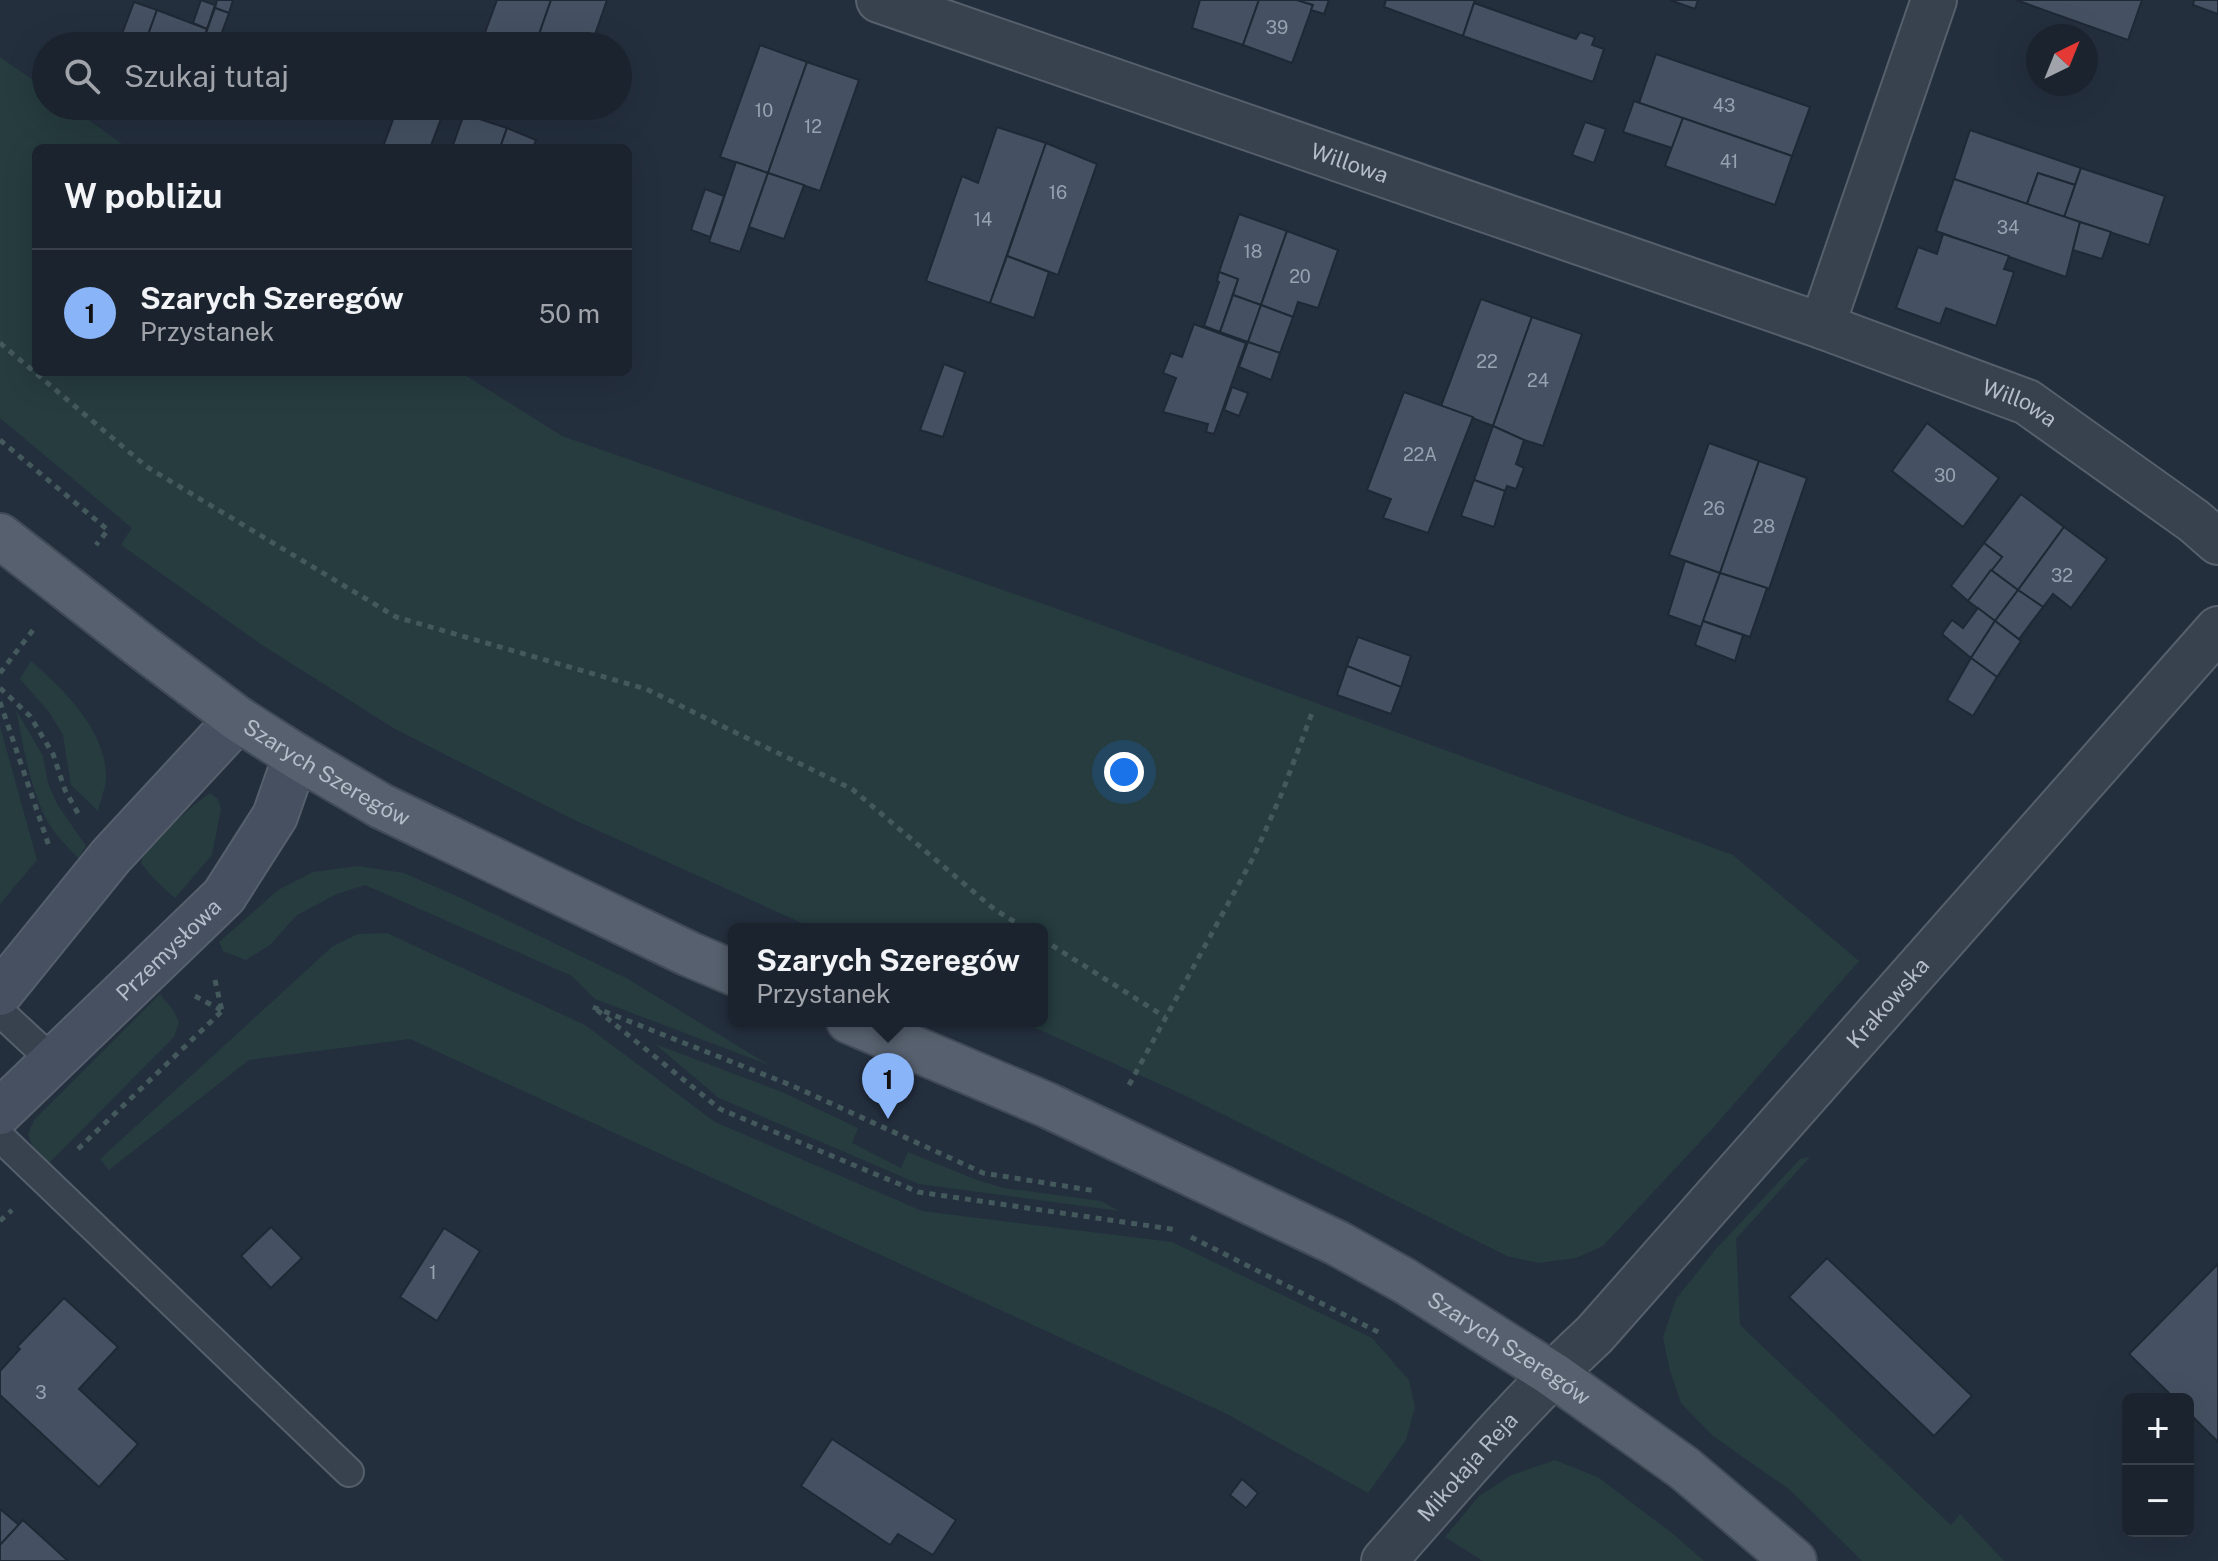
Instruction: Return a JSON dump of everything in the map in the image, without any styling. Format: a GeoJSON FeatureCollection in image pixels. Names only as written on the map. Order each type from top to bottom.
{"type":"FeatureCollection","features":[{"type":"Feature","properties":{"kind":"main road","name":"Szarych Szeregów"},"geometry":{"type":"LineString","coordinates":[[0,536],[238,719],[296,756],[381,806],[728,970]]}},
{"type":"Feature","properties":{"kind":"main road"},"geometry":{"type":"LineString","coordinates":[[0,993],[111,856],[238,719]]}},
{"type":"Feature","properties":{"kind":"main road","name":"Przemysłowa"},"geometry":{"type":"LineString","coordinates":[[0,1112],[224,896],[275,816],[296,756]]}},
{"type":"Feature","properties":{"kind":"main road","name":"Szarych Szeregów"},"geometry":{"type":"LineString","coordinates":[[863,1027],[1047,1105],[1337,1243],[1405,1281],[1552,1374],[1684,1468],[1794,1561]]}},
{"type":"Feature","properties":{"kind":"street","name":"Willowa"},"geometry":{"type":"LineString","coordinates":[[879,0],[1822,326],[2027,402],[2206,532]]}},
{"type":"Feature","properties":{"kind":"street"},"geometry":{"type":"LineString","coordinates":[[1822,326],[1934,0]]}},
{"type":"Feature","properties":{"kind":"street","name":"Krakowska"},"geometry":{"type":"LineString","coordinates":[[1552,1374],[1604,1323],[2218,629]]}},
{"type":"Feature","properties":{"kind":"street","name":"Mikołaja Reja"},"geometry":{"type":"LineString","coordinates":[[1384,1561],[1552,1374]]}},
{"type":"Feature","properties":{"kind":"lane"},"geometry":{"type":"LineString","coordinates":[[0,1012],[54,1062]]}},
{"type":"Feature","properties":{"kind":"lane"},"geometry":{"type":"LineString","coordinates":[[0,1137],[349,1472]]}},
{"type":"Feature","properties":{"kind":"path"},"geometry":{"type":"LineString","coordinates":[[0,343],[32,370]]}},
{"type":"Feature","properties":{"kind":"path"},"geometry":{"type":"LineString","coordinates":[[39,376],[147,467],[396,617],[646,689],[852,789],[994,909],[1016,923]]}},
{"type":"Feature","properties":{"kind":"path"},"geometry":{"type":"LineString","coordinates":[[0,702],[54,860]]}},
{"type":"Feature","properties":{"kind":"path"},"geometry":{"type":"LineString","coordinates":[[1106,1133],[1165,1017],[1254,856],[1312,713]]}},
{"type":"Feature","properties":{"kind":"path"},"geometry":{"type":"LineString","coordinates":[[1048,943],[1165,1017]]}},
{"type":"Feature","properties":{"kind":"path"},"geometry":{"type":"LineString","coordinates":[[0,1221],[222,1011],[183,990]]}},
{"type":"Feature","properties":{"kind":"path"},"geometry":{"type":"LineString","coordinates":[[1109,1193],[983,1173],[793,1086],[593,1007],[720,1109],[918,1192],[1178,1230]]}},
{"type":"Feature","properties":{"kind":"path"},"geometry":{"type":"LineString","coordinates":[[1164,1222],[1380,1333]]}},
{"type":"Feature","properties":{"kind":"green space"},"geometry":{"type":"Polygon","coordinates":[[[0,57],[32,79],[32,120],[89,120],[122,144],[32,144],[32,376],[466,376],[562,436],[1072,614],[1733,855],[1859,961],[1712,1129],[1603,1246],[1576,1258],[1538,1263],[1507,1256],[1186,1096],[1033,1027],[1048,1027],[1048,923],[802,923],[568,817],[395,729],[262,645],[121,545],[132,528],[0,418],[0,57]]]}},
{"type":"Feature","properties":{"kind":"green space"},"geometry":{"type":"Polygon","coordinates":[[[31,661],[80,711],[98,741],[104,757],[106,778],[98,811],[71,785],[63,735],[49,712],[20,679],[31,661]]]}},
{"type":"Feature","properties":{"kind":"green space"},"geometry":{"type":"Polygon","coordinates":[[[16,710],[43,756],[48,783],[57,804],[86,846],[78,858],[42,811],[28,768],[16,710]]]}},
{"type":"Feature","properties":{"kind":"green space"},"geometry":{"type":"Polygon","coordinates":[[[0,726],[37,860],[0,904],[0,726]]]}},
{"type":"Feature","properties":{"kind":"green space"},"geometry":{"type":"Polygon","coordinates":[[[210,793],[218,799],[221,809],[212,855],[175,898],[141,863],[144,850],[210,793]]]}},
{"type":"Feature","properties":{"kind":"green space"},"geometry":{"type":"Polygon","coordinates":[[[358,866],[404,873],[463,899],[628,979],[769,1065],[595,999],[572,976],[365,885],[337,894],[297,915],[270,945],[246,960],[223,951],[219,942],[278,890],[313,872],[358,866]]]}},
{"type":"Feature","properties":{"kind":"green space"},"geometry":{"type":"Polygon","coordinates":[[[387,933],[585,1025],[715,1122],[922,1211],[1172,1242],[1372,1338],[1409,1380],[1415,1407],[1406,1440],[1368,1493],[1227,1414],[410,1039],[249,1060],[109,1170],[100,1159],[333,946],[358,934],[387,933]]]}},
{"type":"Feature","properties":{"kind":"green space"},"geometry":{"type":"Polygon","coordinates":[[[160,994],[179,1022],[174,1037],[45,1167],[35,1154],[28,1134],[34,1120],[160,994]]]}},
{"type":"Feature","properties":{"kind":"green space"},"geometry":{"type":"Polygon","coordinates":[[[655,1044],[782,1092],[858,1128],[852,1143],[901,1168],[908,1152],[1004,1188],[1101,1201],[1119,1211],[919,1184],[719,1098],[655,1044]]]}},
{"type":"Feature","properties":{"kind":"green space"},"geometry":{"type":"Polygon","coordinates":[[[1810,1157],[1736,1239],[1740,1325],[1951,1525],[1960,1514],[2004,1561],[1862,1561],[1790,1490],[1713,1436],[1681,1403],[1663,1337],[1676,1299],[1716,1249],[1800,1159],[1810,1157]]]}},
{"type":"Feature","properties":{"kind":"green space"},"geometry":{"type":"Polygon","coordinates":[[[1555,1460],[1599,1478],[1704,1561],[1483,1561],[1445,1537],[1479,1496],[1512,1475],[1555,1460]]]}},
{"type":"Feature","properties":{"kind":"building"},"geometry":{"type":"Polygon","coordinates":[[[201,0],[215,5],[207,29],[193,23],[201,0]]]}},
{"type":"Feature","properties":{"kind":"building"},"geometry":{"type":"Polygon","coordinates":[[[217,0],[233,0],[229,13],[215,8],[217,0]]]}},
{"type":"Feature","properties":{"kind":"building"},"geometry":{"type":"Polygon","coordinates":[[[497,0],[551,0],[540,32],[485,32],[497,0]]]}},
{"type":"Feature","properties":{"kind":"building"},"geometry":{"type":"Polygon","coordinates":[[[551,0],[607,0],[596,32],[540,32],[551,0]]]}},
{"type":"Feature","properties":{"kind":"building"},"geometry":{"type":"Polygon","coordinates":[[[1200,0],[1259,0],[1243,45],[1192,28],[1200,0]]]}},
{"type":"Feature","properties":{"kind":"building"},"geometry":{"type":"Polygon","coordinates":[[[1259,0],[1297,0],[1313,5],[1292,63],[1243,45],[1259,0]]]}},
{"type":"Feature","properties":{"kind":"building"},"geometry":{"type":"Polygon","coordinates":[[[1297,0],[1329,0],[1324,14],[1311,10],[1313,5],[1297,0]]]}},
{"type":"Feature","properties":{"kind":"building"},"geometry":{"type":"Polygon","coordinates":[[[1386,0],[1475,0],[1463,36],[1384,7],[1386,0]]]}},
{"type":"Feature","properties":{"kind":"building"},"geometry":{"type":"Polygon","coordinates":[[[1670,0],[1698,0],[1695,9],[1670,0]]]}},
{"type":"Feature","properties":{"kind":"building"},"geometry":{"type":"Polygon","coordinates":[[[2016,0],[2142,0],[2128,40],[2098,29],[2098,24],[2083,24],[2016,0]]]}},
{"type":"Feature","properties":{"kind":"building"},"geometry":{"type":"Polygon","coordinates":[[[2194,0],[2218,0],[2218,14],[2193,5],[2194,0]]]}},
{"type":"Feature","properties":{"kind":"building"},"geometry":{"type":"Polygon","coordinates":[[[134,2],[157,10],[149,32],[123,32],[134,2]]]}},
{"type":"Feature","properties":{"kind":"building"},"geometry":{"type":"Polygon","coordinates":[[[1474,3],[1576,39],[1580,32],[1595,37],[1592,45],[1604,49],[1593,82],[1463,36],[1474,3]]]}},
{"type":"Feature","properties":{"kind":"building"},"geometry":{"type":"Polygon","coordinates":[[[215,8],[229,13],[222,32],[206,32],[215,8]]]}},
{"type":"Feature","properties":{"kind":"building"},"geometry":{"type":"Polygon","coordinates":[[[157,10],[207,29],[206,32],[149,32],[157,10]]]}},
{"type":"Feature","properties":{"kind":"building"},"geometry":{"type":"Polygon","coordinates":[[[760,45],[807,62],[768,173],[720,157],[760,45]]]}},
{"type":"Feature","properties":{"kind":"building"},"geometry":{"type":"Polygon","coordinates":[[[1656,54],[1810,107],[1792,156],[1639,103],[1656,54]]]}},
{"type":"Feature","properties":{"kind":"building"},"geometry":{"type":"Polygon","coordinates":[[[807,62],[859,80],[820,191],[768,173],[807,62]]]}},
{"type":"Feature","properties":{"kind":"building"},"geometry":{"type":"Polygon","coordinates":[[[1634,101],[1683,118],[1672,148],[1623,132],[1634,101]]]}},
{"type":"Feature","properties":{"kind":"building"},"geometry":{"type":"Polygon","coordinates":[[[1683,118],[1792,156],[1775,205],[1665,166],[1683,118]]]}},
{"type":"Feature","properties":{"kind":"building"},"geometry":{"type":"Polygon","coordinates":[[[393,120],[440,120],[432,144],[384,144],[393,120]]]}},
{"type":"Feature","properties":{"kind":"building"},"geometry":{"type":"Polygon","coordinates":[[[462,120],[482,120],[507,128],[501,144],[453,144],[462,120]]]}},
{"type":"Feature","properties":{"kind":"building"},"geometry":{"type":"Polygon","coordinates":[[[1585,122],[1606,129],[1594,163],[1572,155],[1585,122]]]}},
{"type":"Feature","properties":{"kind":"building"},"geometry":{"type":"Polygon","coordinates":[[[997,127],[1046,143],[990,303],[926,281],[962,176],[978,183],[997,127]]]}},
{"type":"Feature","properties":{"kind":"building"},"geometry":{"type":"Polygon","coordinates":[[[507,128],[536,140],[534,144],[501,144],[507,128]]]}},
{"type":"Feature","properties":{"kind":"building"},"geometry":{"type":"Polygon","coordinates":[[[1970,130],[2081,168],[2075,185],[2038,173],[2027,204],[1954,179],[1970,130]]]}},
{"type":"Feature","properties":{"kind":"building"},"geometry":{"type":"Polygon","coordinates":[[[1046,143],[1097,164],[1058,275],[1007,256],[1046,143]]]}},
{"type":"Feature","properties":{"kind":"building"},"geometry":{"type":"Polygon","coordinates":[[[736,162],[768,173],[740,252],[709,242],[736,162]]]}},
{"type":"Feature","properties":{"kind":"building"},"geometry":{"type":"Polygon","coordinates":[[[2081,168],[2165,196],[2149,245],[2064,217],[2081,168]]]}},
{"type":"Feature","properties":{"kind":"building"},"geometry":{"type":"Polygon","coordinates":[[[768,173],[804,185],[784,239],[749,227],[768,173]]]}},
{"type":"Feature","properties":{"kind":"building"},"geometry":{"type":"Polygon","coordinates":[[[2038,173],[2075,185],[2064,217],[2027,204],[2038,173]]]}},
{"type":"Feature","properties":{"kind":"building"},"geometry":{"type":"Polygon","coordinates":[[[1954,179],[2080,222],[2066,277],[1936,231],[1954,179]]]}},
{"type":"Feature","properties":{"kind":"building"},"geometry":{"type":"Polygon","coordinates":[[[705,189],[724,196],[710,237],[691,230],[705,189]]]}},
{"type":"Feature","properties":{"kind":"building"},"geometry":{"type":"Polygon","coordinates":[[[1239,214],[1287,231],[1261,305],[1233,295],[1238,279],[1219,272],[1239,214]]]}},
{"type":"Feature","properties":{"kind":"building"},"geometry":{"type":"Polygon","coordinates":[[[2080,222],[2111,232],[2102,259],[2073,250],[2080,222]]]}},
{"type":"Feature","properties":{"kind":"building"},"geometry":{"type":"Polygon","coordinates":[[[1287,231],[1338,250],[1318,308],[1298,302],[1293,317],[1261,305],[1287,231]]]}},
{"type":"Feature","properties":{"kind":"building"},"geometry":{"type":"Polygon","coordinates":[[[1943,234],[2009,256],[2004,269],[2014,272],[1996,326],[1946,308],[1940,324],[1896,308],[1918,247],[1937,254],[1943,234]]]}},
{"type":"Feature","properties":{"kind":"building"},"geometry":{"type":"Polygon","coordinates":[[[1007,256],[1049,272],[1034,318],[990,303],[1007,256]]]}},
{"type":"Feature","properties":{"kind":"building"},"geometry":{"type":"Polygon","coordinates":[[[1219,272],[1238,279],[1220,332],[1204,326],[1219,282],[1219,272]]]}},
{"type":"Feature","properties":{"kind":"building"},"geometry":{"type":"Polygon","coordinates":[[[1233,295],[1261,305],[1248,342],[1220,332],[1233,295]]]}},
{"type":"Feature","properties":{"kind":"building"},"geometry":{"type":"Polygon","coordinates":[[[1481,299],[1532,317],[1493,426],[1441,406],[1481,299]]]}},
{"type":"Feature","properties":{"kind":"building"},"geometry":{"type":"Polygon","coordinates":[[[1261,305],[1293,317],[1280,353],[1248,342],[1261,305]]]}},
{"type":"Feature","properties":{"kind":"building"},"geometry":{"type":"Polygon","coordinates":[[[1532,317],[1582,334],[1543,446],[1493,426],[1532,317]]]}},
{"type":"Feature","properties":{"kind":"building"},"geometry":{"type":"Polygon","coordinates":[[[1194,324],[1246,343],[1214,434],[1206,432],[1208,424],[1163,412],[1176,378],[1163,373],[1171,353],[1182,357],[1194,324]]]}},
{"type":"Feature","properties":{"kind":"building"},"geometry":{"type":"Polygon","coordinates":[[[1248,342],[1280,353],[1271,380],[1239,367],[1248,342]]]}},
{"type":"Feature","properties":{"kind":"building"},"geometry":{"type":"Polygon","coordinates":[[[944,364],[965,372],[943,437],[920,430],[944,364]]]}},
{"type":"Feature","properties":{"kind":"building"},"geometry":{"type":"Polygon","coordinates":[[[1232,387],[1248,393],[1239,416],[1224,410],[1232,387]]]}},
{"type":"Feature","properties":{"kind":"building"},"geometry":{"type":"Polygon","coordinates":[[[1404,392],[1473,417],[1428,533],[1383,518],[1391,499],[1367,490],[1404,392]]]}},
{"type":"Feature","properties":{"kind":"building"},"geometry":{"type":"Polygon","coordinates":[[[1927,423],[1999,478],[1963,527],[1892,471],[1927,423]]]}},
{"type":"Feature","properties":{"kind":"building"},"geometry":{"type":"Polygon","coordinates":[[[1493,426],[1524,440],[1516,464],[1524,468],[1516,489],[1507,486],[1505,491],[1474,480],[1493,426]]]}},
{"type":"Feature","properties":{"kind":"building"},"geometry":{"type":"Polygon","coordinates":[[[1709,443],[1759,461],[1720,573],[1669,555],[1709,443]]]}},
{"type":"Feature","properties":{"kind":"building"},"geometry":{"type":"Polygon","coordinates":[[[1759,461],[1807,478],[1769,589],[1720,573],[1759,461]]]}},
{"type":"Feature","properties":{"kind":"building"},"geometry":{"type":"Polygon","coordinates":[[[1474,480],[1505,491],[1494,527],[1461,516],[1474,480]]]}},
{"type":"Feature","properties":{"kind":"building"},"geometry":{"type":"Polygon","coordinates":[[[2021,494],[2064,527],[2018,590],[1991,570],[2002,557],[1984,543],[2021,494]]]}},
{"type":"Feature","properties":{"kind":"building"},"geometry":{"type":"Polygon","coordinates":[[[2064,527],[2107,559],[2071,608],[2053,594],[2043,607],[2018,590],[2064,527]]]}},
{"type":"Feature","properties":{"kind":"building"},"geometry":{"type":"Polygon","coordinates":[[[1984,543],[2002,557],[1968,601],[1951,586],[1984,543]]]}},
{"type":"Feature","properties":{"kind":"building"},"geometry":{"type":"Polygon","coordinates":[[[1685,561],[1720,573],[1701,627],[1668,615],[1685,561]]]}},
{"type":"Feature","properties":{"kind":"building"},"geometry":{"type":"Polygon","coordinates":[[[1991,570],[2018,590],[1995,621],[1968,601],[1991,570]]]}},
{"type":"Feature","properties":{"kind":"building"},"geometry":{"type":"Polygon","coordinates":[[[1720,573],[1767,588],[1750,637],[1703,621],[1720,573]]]}},
{"type":"Feature","properties":{"kind":"building"},"geometry":{"type":"Polygon","coordinates":[[[2018,590],[2043,607],[2019,639],[1995,621],[2018,590]]]}},
{"type":"Feature","properties":{"kind":"building"},"geometry":{"type":"Polygon","coordinates":[[[1978,608],[1995,621],[1971,658],[1942,634],[1952,620],[1963,628],[1978,608]]]}},
{"type":"Feature","properties":{"kind":"building"},"geometry":{"type":"Polygon","coordinates":[[[1703,621],[1743,635],[1735,661],[1695,645],[1703,621]]]}},
{"type":"Feature","properties":{"kind":"building"},"geometry":{"type":"Polygon","coordinates":[[[1995,621],[2021,641],[1997,677],[1971,658],[1995,621]]]}},
{"type":"Feature","properties":{"kind":"building"},"geometry":{"type":"Polygon","coordinates":[[[1358,637],[1411,656],[1401,687],[1347,666],[1358,637]]]}},
{"type":"Feature","properties":{"kind":"building"},"geometry":{"type":"Polygon","coordinates":[[[1971,658],[1997,677],[1973,716],[1947,700],[1971,658]]]}},
{"type":"Feature","properties":{"kind":"building"},"geometry":{"type":"Polygon","coordinates":[[[1347,666],[1401,687],[1391,714],[1337,695],[1347,666]]]}},
{"type":"Feature","properties":{"kind":"building"},"geometry":{"type":"Polygon","coordinates":[[[271,1227],[302,1258],[271,1288],[241,1256],[271,1227]]]}},
{"type":"Feature","properties":{"kind":"building"},"geometry":{"type":"Polygon","coordinates":[[[444,1228],[480,1251],[437,1321],[400,1297],[444,1228]]]}},
{"type":"Feature","properties":{"kind":"building"},"geometry":{"type":"Polygon","coordinates":[[[1827,1258],[1972,1396],[1934,1436],[1789,1297],[1827,1258]]]}},
{"type":"Feature","properties":{"kind":"building"},"geometry":{"type":"Polygon","coordinates":[[[2218,1264],[2218,1442],[2194,1418],[2194,1393],[2169,1393],[2129,1354],[2218,1264]]]}},
{"type":"Feature","properties":{"kind":"building"},"geometry":{"type":"Polygon","coordinates":[[[64,1298],[118,1347],[79,1389],[138,1444],[99,1487],[0,1395],[0,1371],[20,1349],[17,1347],[64,1298]]]}},
{"type":"Feature","properties":{"kind":"building"},"geometry":{"type":"Polygon","coordinates":[[[832,1439],[956,1520],[933,1555],[898,1534],[890,1545],[801,1486],[832,1439]]]}},
{"type":"Feature","properties":{"kind":"building"},"geometry":{"type":"Polygon","coordinates":[[[1242,1479],[1258,1493],[1246,1508],[1230,1495],[1242,1479]]]}},
{"type":"Feature","properties":{"kind":"building"},"geometry":{"type":"Polygon","coordinates":[[[0,1509],[19,1525],[0,1545],[0,1509]]]}},
{"type":"Feature","properties":{"kind":"building"},"geometry":{"type":"Polygon","coordinates":[[[23,1520],[68,1561],[0,1561],[0,1545],[23,1520]]]}},
{"type":"Feature","properties":{"kind":"place","name":"Szarych Szeregów"},"geometry":{"type":"Point","coordinates":[888,1119]}}]}
